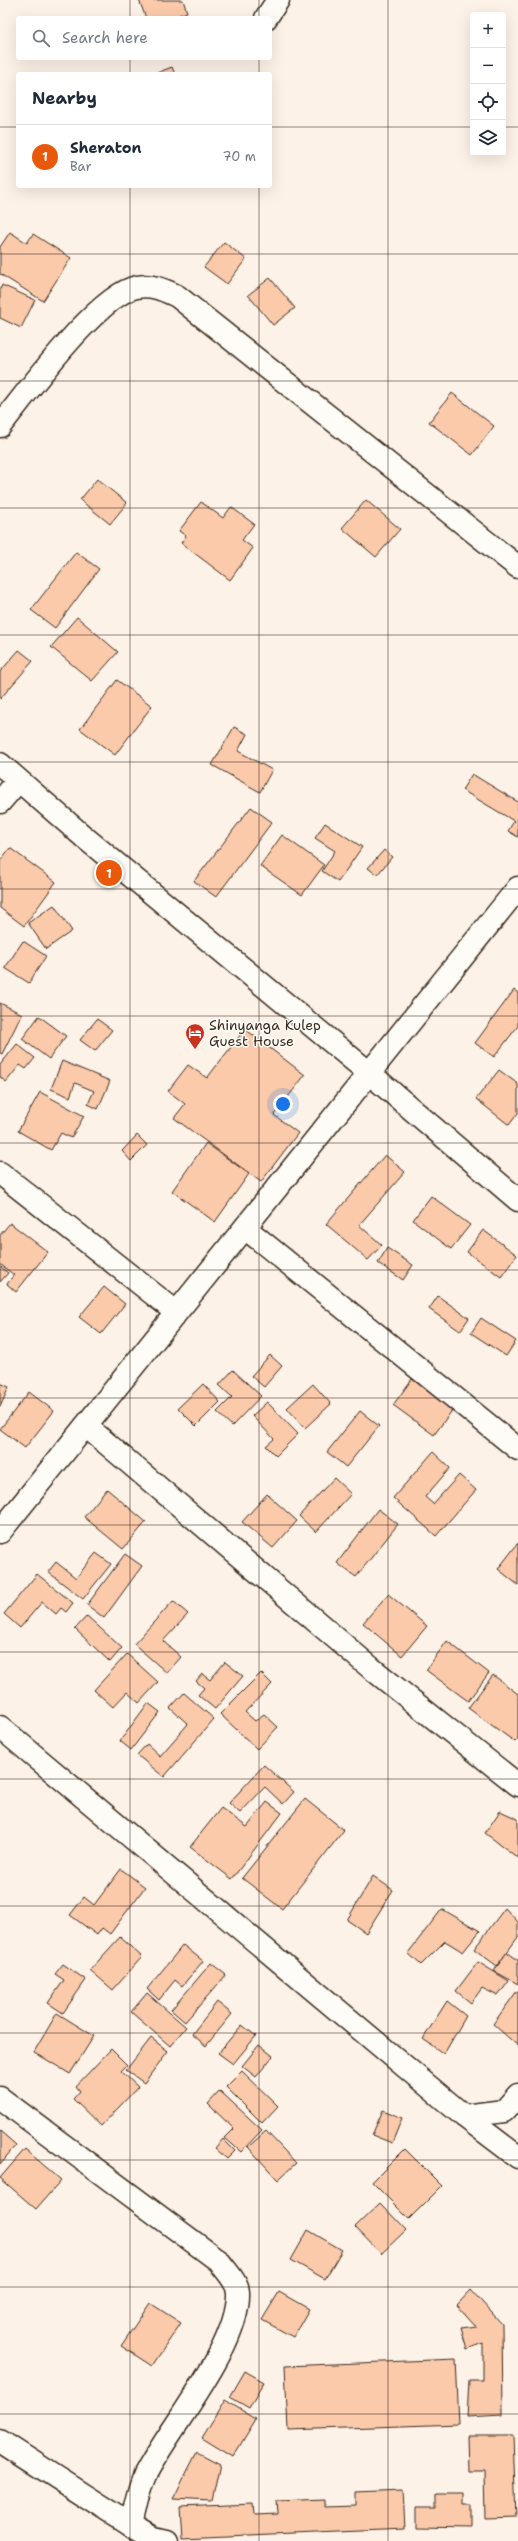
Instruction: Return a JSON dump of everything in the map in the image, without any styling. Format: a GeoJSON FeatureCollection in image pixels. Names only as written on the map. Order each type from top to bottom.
{"type":"FeatureCollection","features":[{"type":"Feature","properties":{"kind":"street"},"geometry":{"type":"LineString","coordinates":[[267,16],[278,0]]}},
{"type":"Feature","properties":{"kind":"street"},"geometry":{"type":"LineString","coordinates":[[0,426],[88,319],[118,293],[137,287],[156,287],[178,296],[518,567]]}},
{"type":"Feature","properties":{"kind":"street"},"geometry":{"type":"LineString","coordinates":[[0,764],[18,781],[368,1072],[518,1200]]}},
{"type":"Feature","properties":{"kind":"street"},"geometry":{"type":"LineString","coordinates":[[0,802],[18,781]]}},
{"type":"Feature","properties":{"kind":"street"},"geometry":{"type":"LineString","coordinates":[[0,1532],[245,1228],[368,1072],[518,888]]}},
{"type":"Feature","properties":{"kind":"street"},"geometry":{"type":"LineString","coordinates":[[0,1173],[176,1312]]}},
{"type":"Feature","properties":{"kind":"street"},"geometry":{"type":"LineString","coordinates":[[245,1228],[518,1449]]}},
{"type":"Feature","properties":{"kind":"street"},"geometry":{"type":"LineString","coordinates":[[86,1426],[371,1668],[518,1785]]}},
{"type":"Feature","properties":{"kind":"street"},"geometry":{"type":"LineString","coordinates":[[0,1727],[464,2116],[518,2157]]}},
{"type":"Feature","properties":{"kind":"street"},"geometry":{"type":"LineString","coordinates":[[464,2116],[504,2111],[518,2095]]}},
{"type":"Feature","properties":{"kind":"street"},"geometry":{"type":"LineString","coordinates":[[0,2098],[219,2261],[233,2279],[238,2290],[235,2314],[214,2365],[173,2426],[144,2477],[131,2525]]}},
{"type":"Feature","properties":{"kind":"street"},"geometry":{"type":"LineString","coordinates":[[0,2441],[131,2525],[154,2538],[167,2541]]}},
{"type":"Feature","properties":{"kind":"building"},"geometry":{"type":"Polygon","coordinates":[[[139,0],[183,0],[187,12],[176,16],[145,16],[139,0]]]}},
{"type":"Feature","properties":{"kind":"building"},"geometry":{"type":"Polygon","coordinates":[[[172,67],[174,72],[159,72],[172,67]]]}},
{"type":"Feature","properties":{"kind":"building"},"geometry":{"type":"Polygon","coordinates":[[[10,232],[27,243],[33,234],[71,258],[43,301],[0,274],[0,247],[10,232]]]}},
{"type":"Feature","properties":{"kind":"building"},"geometry":{"type":"Polygon","coordinates":[[[224,242],[246,259],[227,284],[204,267],[224,242]]]}},
{"type":"Feature","properties":{"kind":"building"},"geometry":{"type":"Polygon","coordinates":[[[270,278],[295,308],[273,325],[248,295],[270,278]]]}},
{"type":"Feature","properties":{"kind":"building"},"geometry":{"type":"Polygon","coordinates":[[[2,285],[35,300],[21,328],[0,318],[0,290],[2,285]]]}},
{"type":"Feature","properties":{"kind":"building"},"geometry":{"type":"Polygon","coordinates":[[[452,393],[494,426],[472,455],[429,422],[452,393]]]}},
{"type":"Feature","properties":{"kind":"building"},"geometry":{"type":"Polygon","coordinates":[[[97,479],[127,503],[110,524],[80,500],[97,479]]]}},
{"type":"Feature","properties":{"kind":"building"},"geometry":{"type":"Polygon","coordinates":[[[366,500],[400,529],[376,557],[342,528],[366,500]]]}},
{"type":"Feature","properties":{"kind":"building"},"geometry":{"type":"Polygon","coordinates":[[[201,502],[223,518],[231,507],[254,524],[242,540],[253,548],[230,580],[181,543],[186,536],[179,531],[201,502]]]}},
{"type":"Feature","properties":{"kind":"building"},"geometry":{"type":"Polygon","coordinates":[[[76,552],[99,569],[55,628],[31,610],[76,552]]]}},
{"type":"Feature","properties":{"kind":"building"},"geometry":{"type":"Polygon","coordinates":[[[77,617],[118,652],[92,681],[51,647],[77,617]]]}},
{"type":"Feature","properties":{"kind":"building"},"geometry":{"type":"Polygon","coordinates":[[[19,650],[33,661],[0,699],[0,672],[19,650]]]}},
{"type":"Feature","properties":{"kind":"building"},"geometry":{"type":"Polygon","coordinates":[[[117,680],[152,706],[115,755],[80,729],[117,680]]]}},
{"type":"Feature","properties":{"kind":"building"},"geometry":{"type":"Polygon","coordinates":[[[234,727],[247,734],[238,751],[272,770],[260,792],[212,765],[234,727]]]}},
{"type":"Feature","properties":{"kind":"building"},"geometry":{"type":"Polygon","coordinates":[[[472,774],[518,802],[518,837],[508,831],[514,821],[462,790],[472,774]]]}},
{"type":"Feature","properties":{"kind":"building"},"geometry":{"type":"Polygon","coordinates":[[[251,807],[272,822],[216,897],[194,881],[251,807]]]}},
{"type":"Feature","properties":{"kind":"building"},"geometry":{"type":"Polygon","coordinates":[[[325,823],[362,847],[338,882],[322,871],[335,851],[315,838],[325,823]]]}},
{"type":"Feature","properties":{"kind":"building"},"geometry":{"type":"Polygon","coordinates":[[[282,835],[324,865],[302,895],[260,866],[282,835]]]}},
{"type":"Feature","properties":{"kind":"building"},"geometry":{"type":"Polygon","coordinates":[[[10,848],[56,882],[24,926],[0,908],[0,861],[10,848]]]}},
{"type":"Feature","properties":{"kind":"building"},"geometry":{"type":"Polygon","coordinates":[[[384,850],[392,857],[377,875],[368,868],[384,850]]]}},
{"type":"Feature","properties":{"kind":"building"},"geometry":{"type":"Polygon","coordinates":[[[54,905],[72,931],[46,949],[28,923],[54,905]]]}},
{"type":"Feature","properties":{"kind":"building"},"geometry":{"type":"Polygon","coordinates":[[[23,941],[46,956],[29,983],[5,968],[23,941]]]}},
{"type":"Feature","properties":{"kind":"building"},"geometry":{"type":"Polygon","coordinates":[[[514,990],[518,993],[518,1026],[494,1057],[475,1043],[514,990]]]}},
{"type":"Feature","properties":{"kind":"building"},"geometry":{"type":"Polygon","coordinates":[[[0,1003],[22,1014],[2,1054],[0,1053],[0,1003]]]}},
{"type":"Feature","properties":{"kind":"building"},"geometry":{"type":"Polygon","coordinates":[[[39,1016],[66,1036],[49,1059],[22,1039],[39,1016]]]}},
{"type":"Feature","properties":{"kind":"building"},"geometry":{"type":"Polygon","coordinates":[[[97,1019],[112,1030],[95,1051],[80,1040],[97,1019]]]}},
{"type":"Feature","properties":{"kind":"building"},"geometry":{"type":"Polygon","coordinates":[[[245,1029],[305,1075],[274,1115],[298,1133],[261,1182],[174,1118],[185,1104],[168,1091],[188,1065],[207,1078],[245,1029]]]}},
{"type":"Feature","properties":{"kind":"building"},"geometry":{"type":"Polygon","coordinates":[[[17,1044],[35,1058],[26,1069],[20,1065],[6,1082],[0,1077],[0,1065],[17,1044]]]}},
{"type":"Feature","properties":{"kind":"building"},"geometry":{"type":"Polygon","coordinates":[[[62,1061],[110,1081],[98,1109],[88,1104],[94,1091],[75,1083],[70,1097],[51,1089],[62,1061]]]}},
{"type":"Feature","properties":{"kind":"building"},"geometry":{"type":"Polygon","coordinates":[[[499,1070],[518,1084],[518,1113],[509,1125],[476,1099],[499,1070]]]}},
{"type":"Feature","properties":{"kind":"building"},"geometry":{"type":"Polygon","coordinates":[[[40,1092],[84,1116],[71,1138],[61,1133],[51,1150],[18,1131],[40,1092]]]}},
{"type":"Feature","properties":{"kind":"building"},"geometry":{"type":"Polygon","coordinates":[[[137,1135],[147,1145],[131,1161],[122,1151],[137,1135]]]}},
{"type":"Feature","properties":{"kind":"building"},"geometry":{"type":"Polygon","coordinates":[[[206,1143],[249,1174],[215,1222],[172,1191],[206,1143]]]}},
{"type":"Feature","properties":{"kind":"building"},"geometry":{"type":"Polygon","coordinates":[[[385,1155],[405,1172],[359,1225],[382,1245],[368,1260],[326,1224],[385,1155]]]}},
{"type":"Feature","properties":{"kind":"building"},"geometry":{"type":"Polygon","coordinates":[[[431,1196],[470,1225],[451,1249],[413,1220],[431,1196]]]}},
{"type":"Feature","properties":{"kind":"building"},"geometry":{"type":"Polygon","coordinates":[[[10,1223],[48,1252],[16,1292],[7,1284],[14,1275],[0,1264],[0,1235],[10,1223]]]}},
{"type":"Feature","properties":{"kind":"building"},"geometry":{"type":"Polygon","coordinates":[[[483,1230],[517,1255],[501,1277],[467,1252],[483,1230]]]}},
{"type":"Feature","properties":{"kind":"building"},"geometry":{"type":"Polygon","coordinates":[[[387,1248],[413,1265],[403,1280],[378,1263],[387,1248]]]}},
{"type":"Feature","properties":{"kind":"building"},"geometry":{"type":"Polygon","coordinates":[[[0,1266],[8,1273],[0,1282],[0,1266]]]}},
{"type":"Feature","properties":{"kind":"building"},"geometry":{"type":"Polygon","coordinates":[[[104,1287],[125,1304],[101,1334],[79,1317],[104,1287]]]}},
{"type":"Feature","properties":{"kind":"building"},"geometry":{"type":"Polygon","coordinates":[[[438,1296],[469,1318],[460,1331],[429,1309],[438,1296]]]}},
{"type":"Feature","properties":{"kind":"building"},"geometry":{"type":"Polygon","coordinates":[[[481,1318],[516,1341],[506,1356],[471,1333],[481,1318]]]}},
{"type":"Feature","properties":{"kind":"building"},"geometry":{"type":"Polygon","coordinates":[[[270,1355],[282,1366],[264,1387],[251,1376],[270,1355]]]}},
{"type":"Feature","properties":{"kind":"building"},"geometry":{"type":"Polygon","coordinates":[[[233,1370],[261,1396],[232,1426],[217,1412],[232,1397],[219,1385],[233,1370]]]}},
{"type":"Feature","properties":{"kind":"building"},"geometry":{"type":"Polygon","coordinates":[[[412,1379],[453,1409],[434,1435],[393,1405],[412,1379]]]}},
{"type":"Feature","properties":{"kind":"building"},"geometry":{"type":"Polygon","coordinates":[[[0,1383],[9,1387],[0,1407],[0,1383]]]}},
{"type":"Feature","properties":{"kind":"building"},"geometry":{"type":"Polygon","coordinates":[[[203,1384],[220,1402],[196,1426],[178,1408],[203,1384]]]}},
{"type":"Feature","properties":{"kind":"building"},"geometry":{"type":"Polygon","coordinates":[[[313,1384],[331,1404],[305,1428],[287,1408],[313,1384]]]}},
{"type":"Feature","properties":{"kind":"building"},"geometry":{"type":"Polygon","coordinates":[[[29,1392],[54,1411],[25,1448],[0,1429],[29,1392]]]}},
{"type":"Feature","properties":{"kind":"building"},"geometry":{"type":"Polygon","coordinates":[[[267,1402],[298,1434],[276,1456],[266,1446],[274,1439],[252,1416],[267,1402]]]}},
{"type":"Feature","properties":{"kind":"building"},"geometry":{"type":"Polygon","coordinates":[[[360,1411],[379,1426],[346,1467],[327,1452],[360,1411]]]}},
{"type":"Feature","properties":{"kind":"building"},"geometry":{"type":"Polygon","coordinates":[[[433,1452],[450,1468],[425,1497],[433,1504],[459,1475],[476,1490],[436,1536],[393,1498],[433,1452]]]}},
{"type":"Feature","properties":{"kind":"building"},"geometry":{"type":"Polygon","coordinates":[[[334,1478],[351,1494],[316,1532],[299,1516],[334,1478]]]}},
{"type":"Feature","properties":{"kind":"building"},"geometry":{"type":"Polygon","coordinates":[[[107,1489],[146,1522],[123,1549],[84,1517],[107,1489]]]}},
{"type":"Feature","properties":{"kind":"building"},"geometry":{"type":"Polygon","coordinates":[[[267,1494],[297,1521],[273,1548],[242,1522],[267,1494]]]}},
{"type":"Feature","properties":{"kind":"building"},"geometry":{"type":"Polygon","coordinates":[[[378,1509],[398,1524],[356,1577],[337,1563],[378,1509]]]}},
{"type":"Feature","properties":{"kind":"building"},"geometry":{"type":"Polygon","coordinates":[[[518,1543],[518,1585],[498,1569],[518,1543]]]}},
{"type":"Feature","properties":{"kind":"building"},"geometry":{"type":"Polygon","coordinates":[[[96,1553],[111,1564],[83,1599],[48,1572],[56,1562],[76,1578],[96,1553]]]}},
{"type":"Feature","properties":{"kind":"building"},"geometry":{"type":"Polygon","coordinates":[[[125,1554],[142,1566],[104,1618],[87,1605],[125,1554]]]}},
{"type":"Feature","properties":{"kind":"building"},"geometry":{"type":"Polygon","coordinates":[[[37,1574],[73,1603],[66,1612],[61,1608],[56,1614],[42,1602],[20,1628],[4,1614],[37,1574]]]}},
{"type":"Feature","properties":{"kind":"building"},"geometry":{"type":"Polygon","coordinates":[[[388,1594],[427,1626],[402,1656],[363,1623],[388,1594]]]}},
{"type":"Feature","properties":{"kind":"building"},"geometry":{"type":"Polygon","coordinates":[[[173,1601],[188,1614],[163,1641],[181,1657],[167,1673],[134,1644],[173,1601]]]}},
{"type":"Feature","properties":{"kind":"building"},"geometry":{"type":"Polygon","coordinates":[[[87,1616],[122,1648],[110,1662],[75,1629],[87,1616]]]}},
{"type":"Feature","properties":{"kind":"building"},"geometry":{"type":"Polygon","coordinates":[[[447,1641],[489,1673],[468,1701],[426,1670],[447,1641]]]}},
{"type":"Feature","properties":{"kind":"building"},"geometry":{"type":"Polygon","coordinates":[[[127,1654],[158,1682],[139,1703],[127,1692],[113,1707],[94,1690],[127,1654]]]}},
{"type":"Feature","properties":{"kind":"building"},"geometry":{"type":"Polygon","coordinates":[[[225,1662],[243,1676],[215,1709],[198,1695],[204,1688],[196,1681],[202,1674],[210,1680],[225,1662]]]}},
{"type":"Feature","properties":{"kind":"building"},"geometry":{"type":"Polygon","coordinates":[[[261,1673],[272,1684],[245,1712],[255,1721],[264,1714],[278,1727],[257,1749],[220,1714],[261,1673]]]}},
{"type":"Feature","properties":{"kind":"building"},"geometry":{"type":"Polygon","coordinates":[[[493,1675],[518,1694],[518,1739],[515,1742],[468,1708],[493,1675]]]}},
{"type":"Feature","properties":{"kind":"building"},"geometry":{"type":"Polygon","coordinates":[[[184,1693],[214,1719],[164,1777],[137,1755],[147,1744],[160,1756],[188,1724],[170,1708],[184,1693]]]}},
{"type":"Feature","properties":{"kind":"building"},"geometry":{"type":"Polygon","coordinates":[[[148,1703],[160,1712],[131,1750],[120,1741],[148,1703]]]}},
{"type":"Feature","properties":{"kind":"building"},"geometry":{"type":"Polygon","coordinates":[[[264,1765],[294,1792],[283,1804],[265,1787],[240,1813],[229,1803],[264,1765]]]}},
{"type":"Feature","properties":{"kind":"building"},"geometry":{"type":"Polygon","coordinates":[[[305,1799],[344,1830],[282,1909],[242,1878],[305,1799]]]}},
{"type":"Feature","properties":{"kind":"building"},"geometry":{"type":"Polygon","coordinates":[[[267,1802],[282,1813],[232,1879],[190,1847],[221,1808],[247,1827],[267,1802]]]}},
{"type":"Feature","properties":{"kind":"building"},"geometry":{"type":"Polygon","coordinates":[[[500,1811],[518,1819],[518,1858],[485,1833],[500,1811]]]}},
{"type":"Feature","properties":{"kind":"building"},"geometry":{"type":"Polygon","coordinates":[[[121,1869],[145,1887],[110,1934],[102,1928],[97,1935],[70,1915],[84,1897],[94,1905],[121,1869]]]}},
{"type":"Feature","properties":{"kind":"building"},"geometry":{"type":"Polygon","coordinates":[[[373,1876],[393,1890],[366,1933],[347,1920],[373,1876]]]}},
{"type":"Feature","properties":{"kind":"building"},"geometry":{"type":"Polygon","coordinates":[[[505,1908],[518,1922],[518,1937],[497,1966],[474,1949],[505,1908]]]}},
{"type":"Feature","properties":{"kind":"building"},"geometry":{"type":"Polygon","coordinates":[[[442,1909],[480,1931],[463,1952],[445,1941],[421,1965],[408,1953],[442,1909]]]}},
{"type":"Feature","properties":{"kind":"building"},"geometry":{"type":"Polygon","coordinates":[[[120,1937],[142,1957],[113,1990],[90,1970],[120,1937]]]}},
{"type":"Feature","properties":{"kind":"building"},"geometry":{"type":"Polygon","coordinates":[[[183,1945],[203,1961],[182,1986],[175,1980],[159,2000],[147,1989],[183,1945]]]}},
{"type":"Feature","properties":{"kind":"building"},"geometry":{"type":"Polygon","coordinates":[[[507,1952],[518,1960],[518,1984],[494,1971],[507,1952]]]}},
{"type":"Feature","properties":{"kind":"building"},"geometry":{"type":"Polygon","coordinates":[[[478,1962],[509,1981],[498,1996],[482,1988],[471,2003],[456,1991],[478,1962]]]}},
{"type":"Feature","properties":{"kind":"building"},"geometry":{"type":"Polygon","coordinates":[[[211,1963],[226,1975],[185,2022],[171,2010],[211,1963]]]}},
{"type":"Feature","properties":{"kind":"building"},"geometry":{"type":"Polygon","coordinates":[[[63,1964],[86,1980],[63,2013],[48,2003],[64,1980],[55,1974],[63,1964]]]}},
{"type":"Feature","properties":{"kind":"building"},"geometry":{"type":"Polygon","coordinates":[[[518,1991],[518,2046],[493,2024],[518,1991]]]}},
{"type":"Feature","properties":{"kind":"building"},"geometry":{"type":"Polygon","coordinates":[[[147,1993],[186,2027],[170,2046],[131,2012],[147,1993]]]}},
{"type":"Feature","properties":{"kind":"building"},"geometry":{"type":"Polygon","coordinates":[[[447,2001],[466,2016],[444,2054],[423,2039],[447,2001]]]}},
{"type":"Feature","properties":{"kind":"building"},"geometry":{"type":"Polygon","coordinates":[[[217,2002],[232,2014],[206,2046],[192,2034],[217,2002]]]}},
{"type":"Feature","properties":{"kind":"building"},"geometry":{"type":"Polygon","coordinates":[[[57,2013],[94,2036],[70,2074],[34,2052],[57,2013]]]}},
{"type":"Feature","properties":{"kind":"building"},"geometry":{"type":"Polygon","coordinates":[[[242,2025],[256,2036],[233,2064],[218,2053],[242,2025]]]}},
{"type":"Feature","properties":{"kind":"building"},"geometry":{"type":"Polygon","coordinates":[[[151,2038],[168,2051],[144,2083],[126,2070],[151,2038]]]}},
{"type":"Feature","properties":{"kind":"building"},"geometry":{"type":"Polygon","coordinates":[[[259,2045],[273,2056],[256,2077],[242,2066],[259,2045]]]}},
{"type":"Feature","properties":{"kind":"building"},"geometry":{"type":"Polygon","coordinates":[[[111,2049],[127,2065],[121,2071],[138,2087],[101,2126],[73,2099],[80,2091],[76,2086],[111,2049]]]}},
{"type":"Feature","properties":{"kind":"building"},"geometry":{"type":"Polygon","coordinates":[[[242,2071],[278,2106],[262,2123],[226,2087],[242,2071]]]}},
{"type":"Feature","properties":{"kind":"building"},"geometry":{"type":"Polygon","coordinates":[[[220,2091],[262,2130],[241,2152],[225,2138],[234,2129],[208,2104],[220,2091]]]}},
{"type":"Feature","properties":{"kind":"building"},"geometry":{"type":"Polygon","coordinates":[[[383,2110],[402,2118],[392,2143],[372,2135],[383,2110]]]}},
{"type":"Feature","properties":{"kind":"building"},"geometry":{"type":"Polygon","coordinates":[[[0,2131],[16,2145],[0,2164],[0,2131]]]}},
{"type":"Feature","properties":{"kind":"building"},"geometry":{"type":"Polygon","coordinates":[[[266,2131],[296,2163],[278,2180],[248,2147],[266,2131]]]}},
{"type":"Feature","properties":{"kind":"building"},"geometry":{"type":"Polygon","coordinates":[[[223,2139],[235,2151],[227,2159],[215,2148],[223,2139]]]}},
{"type":"Feature","properties":{"kind":"building"},"geometry":{"type":"Polygon","coordinates":[[[25,2149],[61,2180],[36,2209],[0,2178],[25,2149]]]}},
{"type":"Feature","properties":{"kind":"building"},"geometry":{"type":"Polygon","coordinates":[[[405,2149],[442,2186],[409,2219],[372,2182],[405,2149]]]}},
{"type":"Feature","properties":{"kind":"building"},"geometry":{"type":"Polygon","coordinates":[[[380,2203],[406,2230],[381,2254],[355,2227],[380,2203]]]}},
{"type":"Feature","properties":{"kind":"building"},"geometry":{"type":"Polygon","coordinates":[[[308,2230],[342,2250],[325,2279],[291,2260],[308,2230]]]}},
{"type":"Feature","properties":{"kind":"building"},"geometry":{"type":"Polygon","coordinates":[[[471,2290],[502,2324],[503,2415],[467,2417],[469,2380],[483,2380],[483,2343],[467,2349],[461,2328],[476,2326],[457,2305],[471,2290]]]}},
{"type":"Feature","properties":{"kind":"building"},"geometry":{"type":"Polygon","coordinates":[[[279,2292],[309,2309],[293,2337],[262,2320],[279,2292]]]}},
{"type":"Feature","properties":{"kind":"building"},"geometry":{"type":"Polygon","coordinates":[[[150,2303],[181,2323],[152,2366],[121,2346],[150,2303]]]}},
{"type":"Feature","properties":{"kind":"building"},"geometry":{"type":"Polygon","coordinates":[[[456,2359],[459,2424],[288,2430],[285,2366],[456,2359]]]}},
{"type":"Feature","properties":{"kind":"building"},"geometry":{"type":"Polygon","coordinates":[[[245,2371],[264,2382],[249,2408],[230,2397],[245,2371]]]}},
{"type":"Feature","properties":{"kind":"building"},"geometry":{"type":"Polygon","coordinates":[[[225,2400],[256,2419],[233,2457],[202,2438],[225,2400]]]}},
{"type":"Feature","properties":{"kind":"building"},"geometry":{"type":"Polygon","coordinates":[[[467,2436],[513,2436],[516,2517],[485,2518],[484,2471],[468,2471],[467,2436]]]}},
{"type":"Feature","properties":{"kind":"building"},"geometry":{"type":"Polygon","coordinates":[[[197,2452],[220,2464],[212,2501],[173,2499],[197,2452]]]}},
{"type":"Feature","properties":{"kind":"building"},"geometry":{"type":"Polygon","coordinates":[[[403,2491],[405,2528],[182,2538],[180,2507],[253,2504],[254,2515],[279,2514],[278,2501],[324,2499],[324,2507],[355,2506],[355,2493],[403,2491]]]}},
{"type":"Feature","properties":{"kind":"building"},"geometry":{"type":"Polygon","coordinates":[[[437,2493],[464,2493],[464,2505],[472,2505],[472,2528],[416,2527],[416,2507],[437,2507],[437,2493]]]}},
{"type":"Feature","properties":{"kind":"place","name":"Sheraton"},"geometry":{"type":"Point","coordinates":[109,873]}},
{"type":"Feature","properties":{"kind":"place","name":"Shinyanga Kulep Guest House"},"geometry":{"type":"Point","coordinates":[195,1050]}}]}
